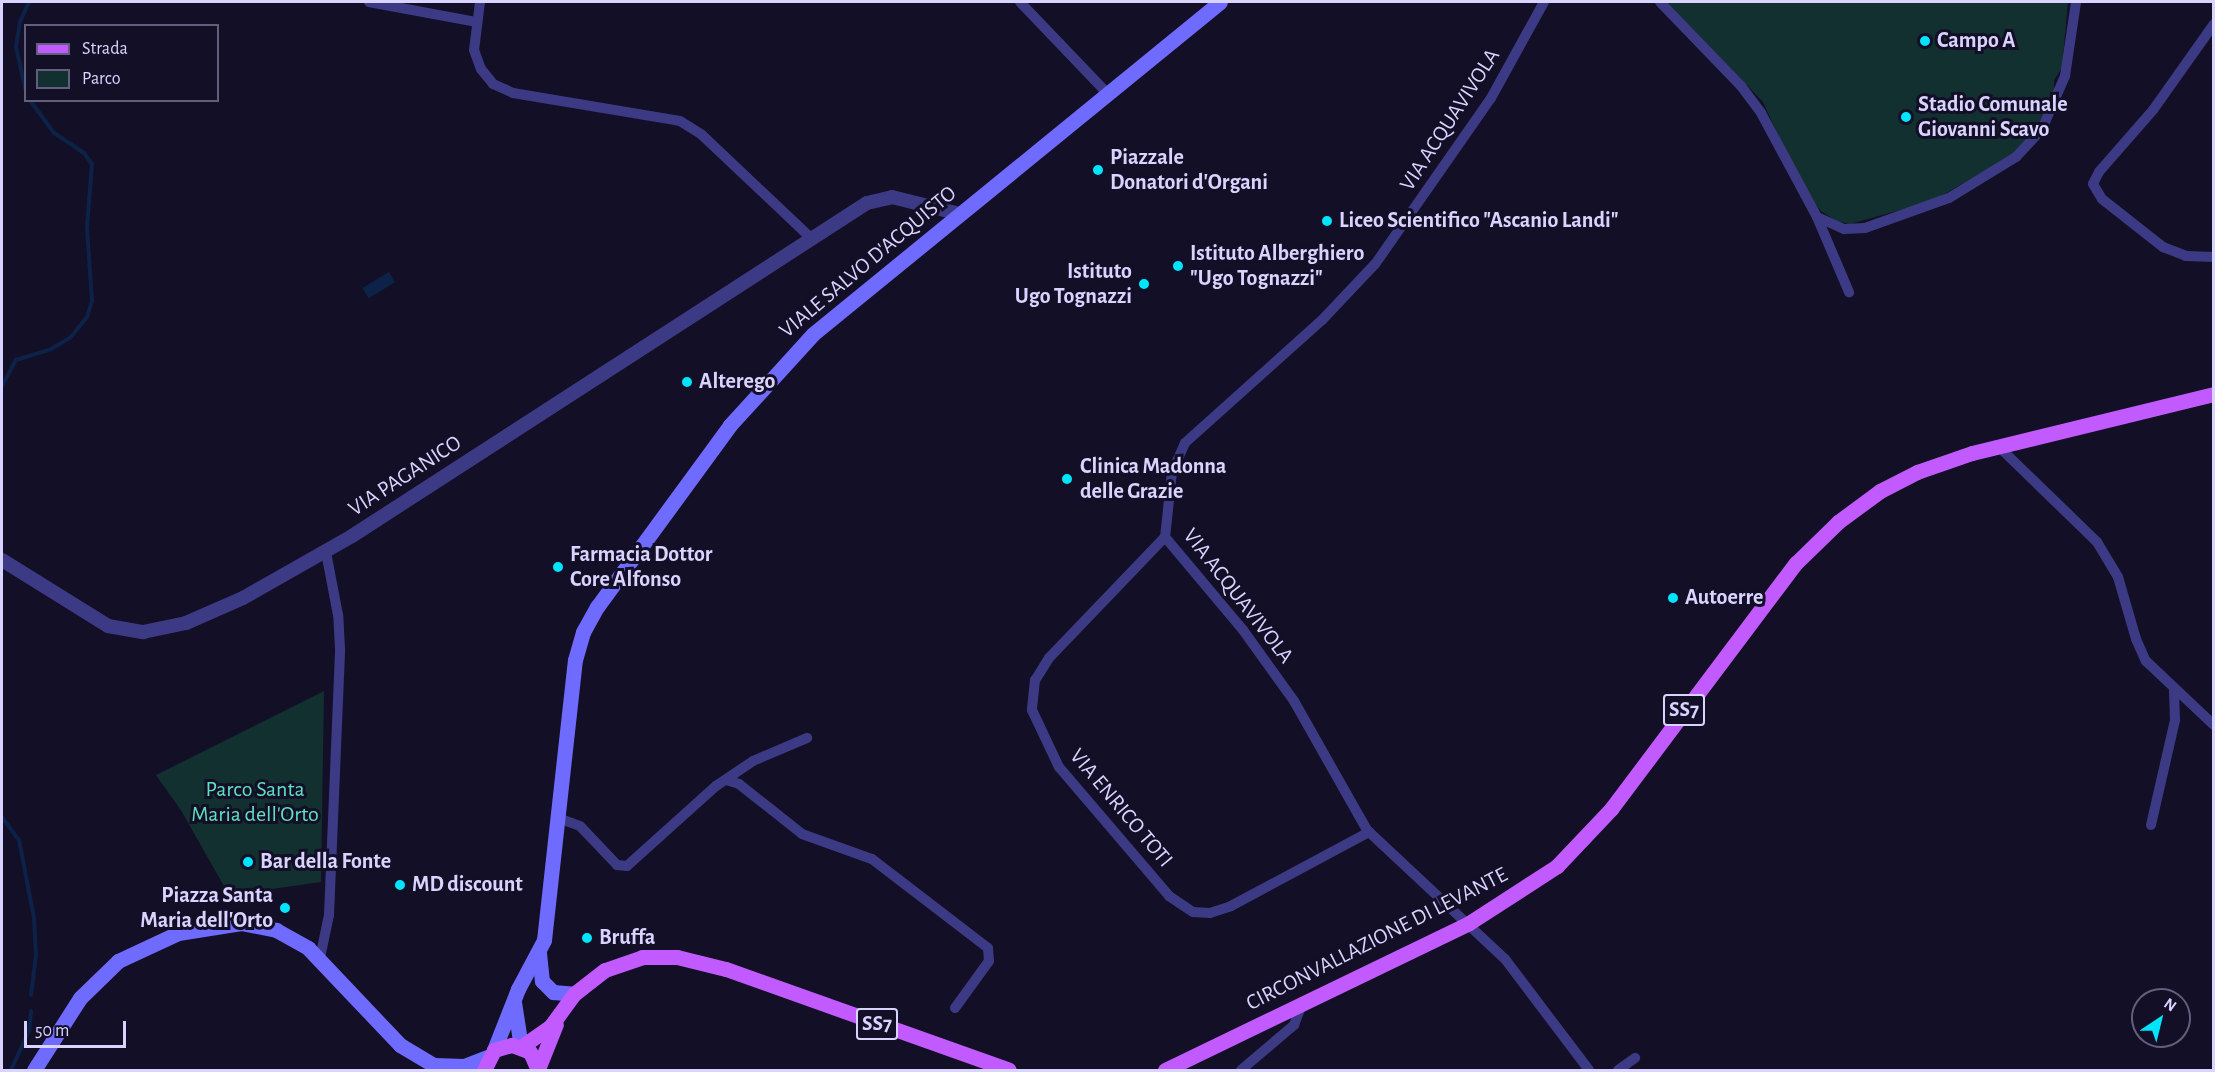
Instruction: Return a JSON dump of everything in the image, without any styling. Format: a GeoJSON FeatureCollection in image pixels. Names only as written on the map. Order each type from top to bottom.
{"type":"FeatureCollection","features":[{"type":"Feature","properties":{"kind":"main road","name":"VIALE SALVO D'ACQUISTO"},"geometry":{"type":"LineString","coordinates":[[488,1059],[539,953],[548,921],[576,652],[597,607],[725,431],[788,360],[848,304],[1220,2]]}},
{"type":"Feature","properties":{"kind":"main road","name":"CIRCONVALLAZIONE DI LEVANTE"},"geometry":{"type":"LineString","coordinates":[[1165,1071],[1468,923],[1539,880],[1584,842],[1774,589],[1831,528],[1895,482],[1948,460],[1998,446],[2214,394]]}},
{"type":"Feature","properties":{"kind":"main road"},"geometry":{"type":"LineString","coordinates":[[34,1071],[72,1009],[92,985],[126,956],[164,938],[210,926],[253,924],[281,932],[320,958],[382,1028],[436,1068],[464,1066],[488,1059],[512,1045],[521,1047],[514,1002]]}},
{"type":"Feature","properties":{"kind":"main road"},"geometry":{"type":"LineString","coordinates":[[539,953],[542,981],[553,992],[574,994]]}},
{"type":"Feature","properties":{"kind":"main road","name":"SS7"},"geometry":{"type":"LineString","coordinates":[[538,1070],[559,1018],[574,994],[593,977],[624,962],[677,957],[726,969],[1009,1071]]}},
{"type":"Feature","properties":{"kind":"main road","name":"SS7"},"geometry":{"type":"LineString","coordinates":[[538,1070],[530,1052],[521,1047],[559,1018]]}},
{"type":"Feature","properties":{"kind":"street"},"geometry":{"type":"LineString","coordinates":[[369,2],[477,22]]}},
{"type":"Feature","properties":{"kind":"street"},"geometry":{"type":"LineString","coordinates":[[480,2],[476,56],[493,84],[513,93],[680,121],[702,135],[812,239]]}},
{"type":"Feature","properties":{"kind":"street"},"geometry":{"type":"LineString","coordinates":[[1020,2],[1108,94]]}},
{"type":"Feature","properties":{"kind":"street","name":"VIA ACQUAVIVOLA"},"geometry":{"type":"LineString","coordinates":[[1544,2],[1491,98],[1375,264],[1318,324],[1185,443],[1172,472],[1165,537],[1278,678],[1369,832],[1468,923],[1526,983],[1588,1071]]}},
{"type":"Feature","properties":{"kind":"street"},"geometry":{"type":"LineString","coordinates":[[1660,2],[1757,107],[1817,217],[1849,292]]}},
{"type":"Feature","properties":{"kind":"street"},"geometry":{"type":"LineString","coordinates":[[1817,217],[1844,229],[1865,228],[1949,198],[2016,157],[2042,129],[2063,83],[2076,2]]}},
{"type":"Feature","properties":{"kind":"street"},"geometry":{"type":"LineString","coordinates":[[2214,24],[2158,103],[2098,172],[2093,184],[2102,199],[2163,247],[2186,256],[2214,257]]}},
{"type":"Feature","properties":{"kind":"street","name":"VIA PAGANICO"},"geometry":{"type":"LineString","coordinates":[[2,560],[89,617],[121,630],[143,632],[178,625],[224,607],[326,552],[867,203],[884,197],[960,214]]}},
{"type":"Feature","properties":{"kind":"street"},"geometry":{"type":"LineString","coordinates":[[1998,446],[2097,542],[2118,577],[2140,651],[2174,689],[2214,725]]}},
{"type":"Feature","properties":{"kind":"street","name":"VIA ENRICO TOTI"},"geometry":{"type":"LineString","coordinates":[[1165,537],[1049,658],[1035,680],[1032,710],[1059,766],[1169,896],[1193,912],[1210,913],[1231,906],[1369,832]]}},
{"type":"Feature","properties":{"kind":"street"},"geometry":{"type":"LineString","coordinates":[[320,958],[329,915],[340,641],[326,552]]}},
{"type":"Feature","properties":{"kind":"street"},"geometry":{"type":"LineString","coordinates":[[2151,825],[2175,720],[2174,689]]}},
{"type":"Feature","properties":{"kind":"street"},"geometry":{"type":"LineString","coordinates":[[621,866],[630,864],[726,780],[753,760],[807,738]]}},
{"type":"Feature","properties":{"kind":"street"},"geometry":{"type":"LineString","coordinates":[[726,780],[739,784],[802,834],[868,856],[988,948],[989,961],[955,1008]]}},
{"type":"Feature","properties":{"kind":"street"},"geometry":{"type":"LineString","coordinates":[[558,818],[583,828],[630,876]]}},
{"type":"Feature","properties":{"kind":"street"},"geometry":{"type":"LineString","coordinates":[[1241,1071],[1294,1025],[1303,1002]]}},
{"type":"Feature","properties":{"kind":"street"},"geometry":{"type":"LineString","coordinates":[[1618,1071],[1635,1058]]}},
{"type":"Feature","properties":{"kind":"green space","name":"Stadio Comunale Giovanni Scavo"},"geometry":{"type":"Polygon","coordinates":[[[1667,2],[2068,2],[2062,68],[2054,80],[2054,90],[2035,132],[2013,155],[1932,201],[1850,224],[1836,221],[1821,211],[1803,191],[1763,102],[1667,2]]]}},
{"type":"Feature","properties":{"kind":"green space","name":"Parco Santa Maria dell'Orto"},"geometry":{"type":"Polygon","coordinates":[[[324,691],[321,882],[229,895],[182,812],[156,775],[324,691]]]}},
{"type":"Feature","properties":{"kind":"water"},"geometry":{"type":"Polygon","coordinates":[[[389,272],[395,282],[369,298],[362,288],[389,272]]]}},
{"type":"Feature","properties":{"kind":"waterway"},"geometry":{"type":"LineString","coordinates":[[24,83],[16,47],[20,22],[29,2]]}},
{"type":"Feature","properties":{"kind":"waterway"},"geometry":{"type":"LineString","coordinates":[[2,386],[16,360],[51,349],[70,338],[87,317],[92,301],[87,227],[92,164],[84,153],[54,133],[31,102]]}},
{"type":"Feature","properties":{"kind":"waterway"},"geometry":{"type":"LineString","coordinates":[[2,817],[19,840],[34,918],[36,955],[31,995]]}},
{"type":"Feature","properties":{"kind":"waterway"},"geometry":{"type":"LineString","coordinates":[[11,1070],[29,1031],[31,1011]]}},
{"type":"Feature","properties":{"kind":"place","name":"Campo A"},"geometry":{"type":"Point","coordinates":[1925,41]}},
{"type":"Feature","properties":{"kind":"place","name":"Stadio Comunale Giovanni Scavo"},"geometry":{"type":"Point","coordinates":[1906,117]}},
{"type":"Feature","properties":{"kind":"place","name":"Piazzale Donatori d'Organi"},"geometry":{"type":"Point","coordinates":[1098,170]}},
{"type":"Feature","properties":{"kind":"place","name":"Liceo Scientifico \"Ascanio Landi\""},"geometry":{"type":"Point","coordinates":[1327,221]}},
{"type":"Feature","properties":{"kind":"place","name":"Istituto Alberghiero \"Ugo Tognazzi\""},"geometry":{"type":"Point","coordinates":[1178,266]}},
{"type":"Feature","properties":{"kind":"place","name":"Istituto Ugo Tognazzi"},"geometry":{"type":"Point","coordinates":[1144,284]}},
{"type":"Feature","properties":{"kind":"place","name":"Alterego"},"geometry":{"type":"Point","coordinates":[687,382]}},
{"type":"Feature","properties":{"kind":"place","name":"Clinica Madonna delle Grazie"},"geometry":{"type":"Point","coordinates":[1067,479]}},
{"type":"Feature","properties":{"kind":"place","name":"Farmacia Dottor Core Alfonso"},"geometry":{"type":"Point","coordinates":[558,567]}},
{"type":"Feature","properties":{"kind":"place","name":"Autoerre"},"geometry":{"type":"Point","coordinates":[1673,598]}},
{"type":"Feature","properties":{"kind":"place","name":"Bar della Fonte"},"geometry":{"type":"Point","coordinates":[248,862]}},
{"type":"Feature","properties":{"kind":"place","name":"MD discount"},"geometry":{"type":"Point","coordinates":[400,885]}},
{"type":"Feature","properties":{"kind":"place","name":"Piazza Santa Maria dell'Orto"},"geometry":{"type":"Point","coordinates":[285,908]}},
{"type":"Feature","properties":{"kind":"place","name":"Bruffa"},"geometry":{"type":"Point","coordinates":[587,938]}}]}
